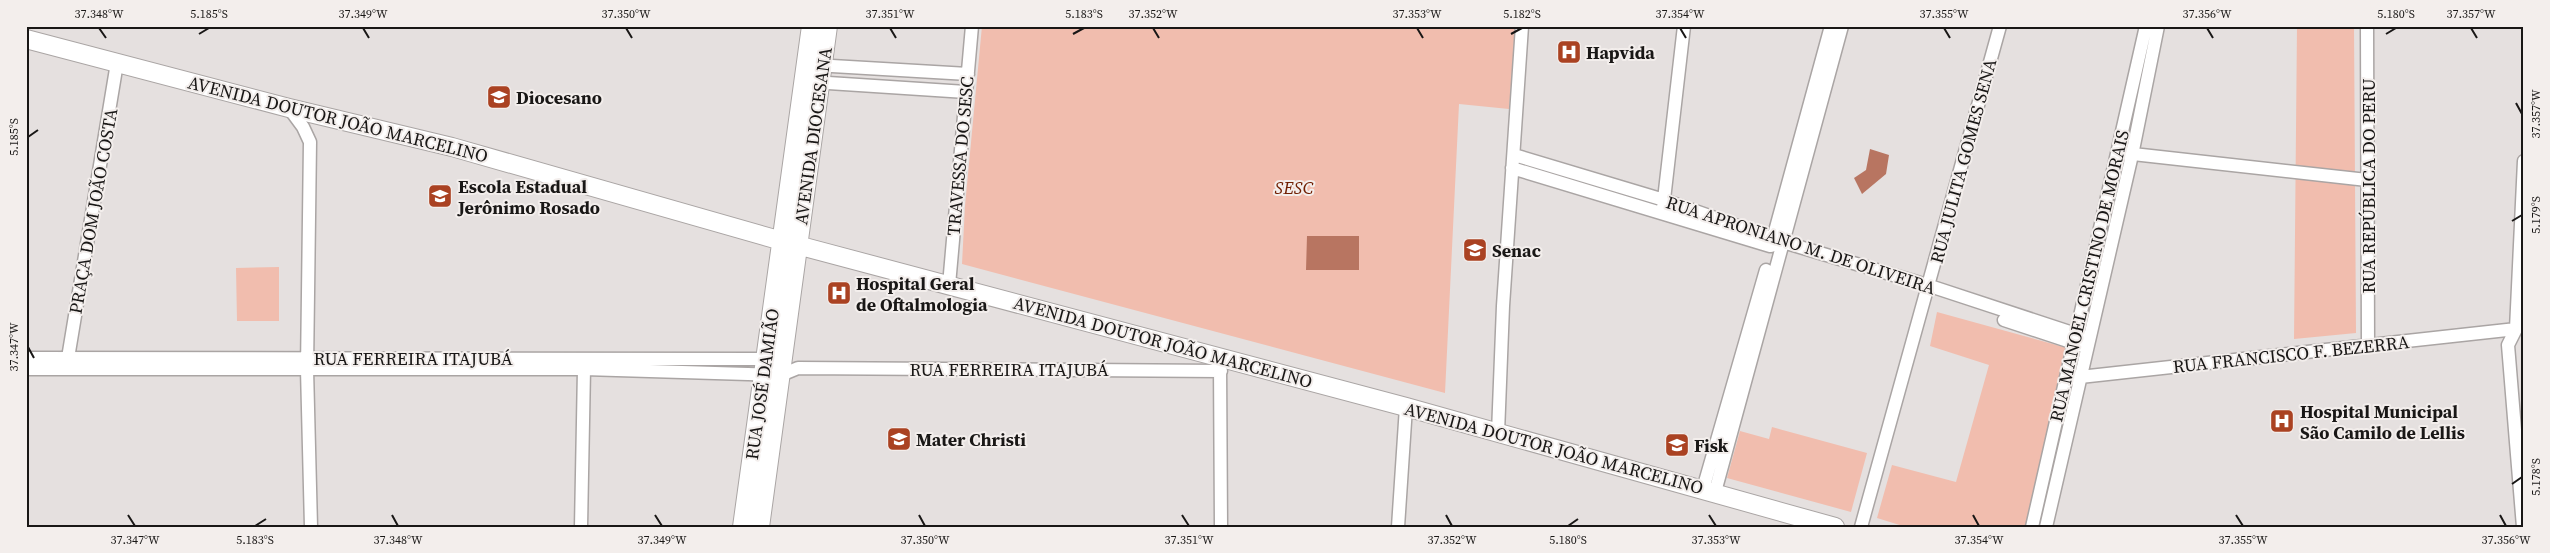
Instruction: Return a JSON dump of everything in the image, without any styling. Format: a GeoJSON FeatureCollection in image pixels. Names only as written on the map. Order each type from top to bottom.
{"type":"FeatureCollection","features":[{"type":"Feature","properties":{"kind":"street","name":"AVENIDA DIOCESANA"},"geometry":{"type":"LineString","coordinates":[[811,26],[813,73]]}},
{"type":"Feature","properties":{"kind":"street","name":"AVENIDA DIOCESANA"},"geometry":{"type":"LineString","coordinates":[[790,243],[813,73],[828,26]]}},
{"type":"Feature","properties":{"kind":"street","name":"TRAVESSA DO SESC"},"geometry":{"type":"LineString","coordinates":[[949,285],[972,26]]}},
{"type":"Feature","properties":{"kind":"street"},"geometry":{"type":"LineString","coordinates":[[1498,434],[1522,26]]}},
{"type":"Feature","properties":{"kind":"street"},"geometry":{"type":"LineString","coordinates":[[1663,206],[1684,26]]}},
{"type":"Feature","properties":{"kind":"street"},"geometry":{"type":"LineString","coordinates":[[1777,244],[1831,26]]}},
{"type":"Feature","properties":{"kind":"street"},"geometry":{"type":"LineString","coordinates":[[1709,491],[1777,244],[1842,26]]}},
{"type":"Feature","properties":{"kind":"street","name":"RUA JULITA GOMES SENA"},"geometry":{"type":"LineString","coordinates":[[1861,527],[2000,26]]}},
{"type":"Feature","properties":{"kind":"street","name":"RUA MANOEL CRISTINO DE MORAIS"},"geometry":{"type":"LineString","coordinates":[[2046,527],[2117,151],[2146,26]]}},
{"type":"Feature","properties":{"kind":"street","name":"RUA MANOEL CRISTINO DE MORAIS"},"geometry":{"type":"LineString","coordinates":[[2081,341],[2132,155],[2158,26]]}},
{"type":"Feature","properties":{"kind":"street","name":"RUA REPÚBLICA DO PERU"},"geometry":{"type":"LineString","coordinates":[[2367,26],[2368,345]]}},
{"type":"Feature","properties":{"kind":"street","name":"AVENIDA DOUTOR JOÃO MARCELINO"},"geometry":{"type":"LineString","coordinates":[[26,39],[289,108],[452,147],[790,243],[949,285],[1220,364],[1406,407],[1835,527]]}},
{"type":"Feature","properties":{"kind":"street","name":"PRAÇA DOM JOÃO COSTA"},"geometry":{"type":"LineString","coordinates":[[68,358],[118,63]]}},
{"type":"Feature","properties":{"kind":"street"},"geometry":{"type":"LineString","coordinates":[[813,73],[968,74]]}},
{"type":"Feature","properties":{"kind":"street"},"geometry":{"type":"LineString","coordinates":[[813,73],[966,92]]}},
{"type":"Feature","properties":{"kind":"street"},"geometry":{"type":"LineString","coordinates":[[289,108],[303,127],[310,142],[307,364],[311,527]]}},
{"type":"Feature","properties":{"kind":"street"},"geometry":{"type":"LineString","coordinates":[[2117,151],[2132,155],[2368,180]]}},
{"type":"Feature","properties":{"kind":"street","name":"RUA APRONIANO M. DE OLIVEIRA"},"geometry":{"type":"LineString","coordinates":[[1513,161],[1663,206],[1777,244],[1928,290],[2081,341]]}},
{"type":"Feature","properties":{"kind":"street"},"geometry":{"type":"LineString","coordinates":[[2524,161],[2516,329],[2508,345],[2524,527]]}},
{"type":"Feature","properties":{"kind":"street","name":"RUA JOSÉ DAMIÃO"},"geometry":{"type":"LineString","coordinates":[[742,527],[773,367],[790,243]]}},
{"type":"Feature","properties":{"kind":"street","name":"RUA FRANCISCO F. BEZERRA"},"geometry":{"type":"LineString","coordinates":[[2073,378],[2516,329]]}},
{"type":"Feature","properties":{"kind":"street","name":"RUA FERREIRA ITAJUBÁ"},"geometry":{"type":"LineString","coordinates":[[26,358],[584,369],[773,367]]}},
{"type":"Feature","properties":{"kind":"street","name":"RUA FERREIRA ITAJUBÁ"},"geometry":{"type":"LineString","coordinates":[[26,369],[307,364],[798,368],[1220,364]]}},
{"type":"Feature","properties":{"kind":"street"},"geometry":{"type":"LineString","coordinates":[[1220,364],[1221,527]]}},
{"type":"Feature","properties":{"kind":"street","name":"RUA JOSÉ DAMIÃO"},"geometry":{"type":"LineString","coordinates":[[760,527],[773,367]]}},
{"type":"Feature","properties":{"kind":"street"},"geometry":{"type":"LineString","coordinates":[[581,527],[584,369]]}},
{"type":"Feature","properties":{"kind":"street","name":"RUA MANOEL CRISTINO DE MORAIS"},"geometry":{"type":"LineString","coordinates":[[2032,527],[2073,378]]}},
{"type":"Feature","properties":{"kind":"street"},"geometry":{"type":"LineString","coordinates":[[1398,527],[1406,407]]}},
{"type":"Feature","properties":{"kind":"green space","name":"SESC"},"geometry":{"type":"Polygon","coordinates":[[[982,26],[1516,26],[1509,109],[1459,104],[1445,393],[962,264],[965,206],[982,26]]]}},
{"type":"Feature","properties":{"kind":"green space"},"geometry":{"type":"Polygon","coordinates":[[[2297,26],[2354,26],[2356,333],[2294,339],[2297,26]]]}},
{"type":"Feature","properties":{"kind":"green space"},"geometry":{"type":"Polygon","coordinates":[[[279,267],[279,321],[237,321],[236,268],[279,267]]]}},
{"type":"Feature","properties":{"kind":"green space"},"geometry":{"type":"Polygon","coordinates":[[[1937,312],[2071,349],[2028,527],[1906,527],[1877,518],[1892,465],[1956,482],[1989,365],[1930,346],[1937,312]]]}},
{"type":"Feature","properties":{"kind":"green space"},"geometry":{"type":"Polygon","coordinates":[[[1772,427],[1867,453],[1851,512],[1727,478],[1740,431],[1769,439],[1772,427]]]}},
{"type":"Feature","properties":{"kind":"shaded area"},"geometry":{"type":"Polygon","coordinates":[[[1870,149],[1889,155],[1886,174],[1862,194],[1854,178],[1866,170],[1870,149]]]}},
{"type":"Feature","properties":{"kind":"shaded area"},"geometry":{"type":"Polygon","coordinates":[[[1307,236],[1359,236],[1359,270],[1306,270],[1307,236]]]}},
{"type":"Feature","properties":{"kind":"place","name":"Hapvida"},"geometry":{"type":"Point","coordinates":[1569,52]}},
{"type":"Feature","properties":{"kind":"place","name":"Diocesano"},"geometry":{"type":"Point","coordinates":[499,97]}},
{"type":"Feature","properties":{"kind":"place","name":"Escola Estadual Jerônimo Rosado"},"geometry":{"type":"Point","coordinates":[440,196]}},
{"type":"Feature","properties":{"kind":"place","name":"Senac"},"geometry":{"type":"Point","coordinates":[1475,250]}},
{"type":"Feature","properties":{"kind":"place","name":"Hospital Geral de Oftalmologia"},"geometry":{"type":"Point","coordinates":[839,293]}},
{"type":"Feature","properties":{"kind":"place","name":"Hospital Municipal São Camilo de Lellis"},"geometry":{"type":"Point","coordinates":[2282,421]}},
{"type":"Feature","properties":{"kind":"place","name":"Mater Christi"},"geometry":{"type":"Point","coordinates":[899,439]}},
{"type":"Feature","properties":{"kind":"place","name":"Fisk"},"geometry":{"type":"Point","coordinates":[1677,445]}}]}
